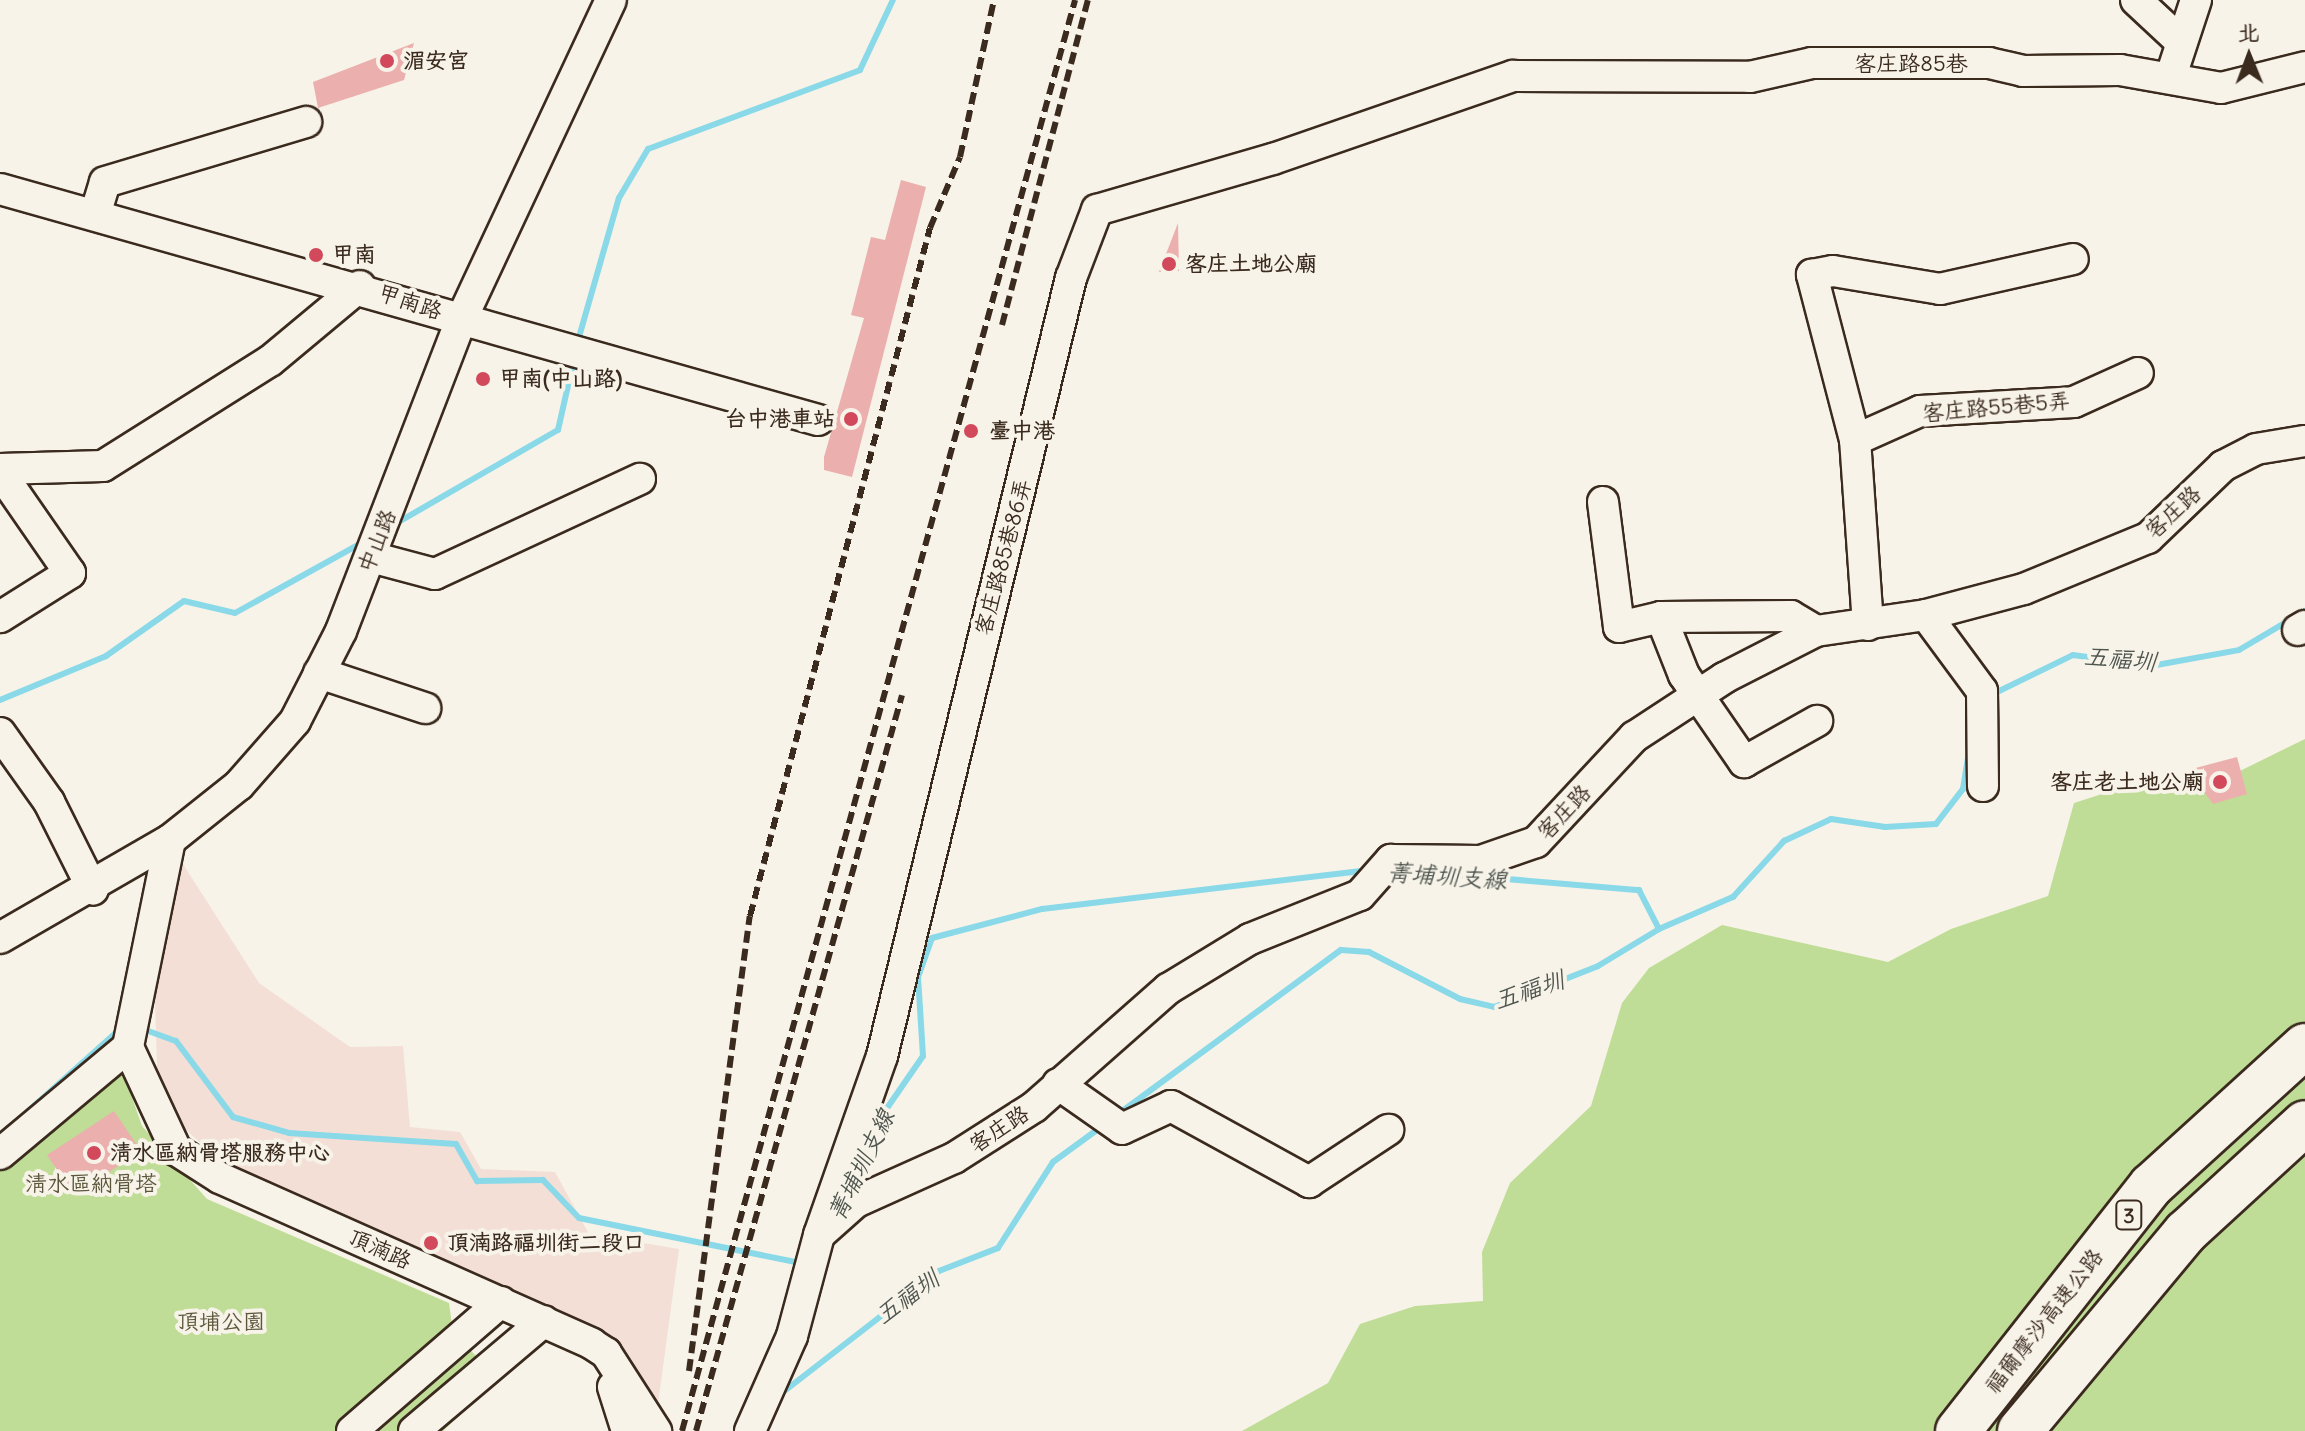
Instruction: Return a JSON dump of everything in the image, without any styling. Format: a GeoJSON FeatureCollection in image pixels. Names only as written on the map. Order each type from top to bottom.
{"type":"FeatureCollection","features":[{"type":"Feature","properties":{"kind":"highway","name":"福爾摩沙高速公路"},"geometry":{"type":"LineString","coordinates":[[1968,1418],[2151,1186],[2305,1046]]}},
{"type":"Feature","properties":{"kind":"highway"},"geometry":{"type":"LineString","coordinates":[[2020,1431],[2186,1232],[2305,1123]]}},
{"type":"Feature","properties":{"kind":"street","name":"中山路"},"geometry":{"type":"LineString","coordinates":[[0,938],[93,890],[170,840],[239,785],[295,721],[371,557],[462,318],[554,114],[596,0]]}},
{"type":"Feature","properties":{"kind":"street"},"geometry":{"type":"LineString","coordinates":[[2136,0],[2181,42]]}},
{"type":"Feature","properties":{"kind":"street"},"geometry":{"type":"LineString","coordinates":[[2171,76],[2196,0]]}},
{"type":"Feature","properties":{"kind":"street","name":"客庄路85巷"},"geometry":{"type":"LineString","coordinates":[[1513,76],[1750,77],[1812,63],[1925,62],[2171,76],[2221,88],[2305,67]]}},
{"type":"Feature","properties":{"kind":"street","name":"客庄路85巷86弄"},"geometry":{"type":"LineString","coordinates":[[819,1235],[882,1056],[1086,224],[1097,210],[1273,159],[1513,76]]}},
{"type":"Feature","properties":{"kind":"street"},"geometry":{"type":"LineString","coordinates":[[95,215],[105,182],[306,122]]}},
{"type":"Feature","properties":{"kind":"street","name":"甲南路"},"geometry":{"type":"LineString","coordinates":[[0,189],[360,286],[818,420]]}},
{"type":"Feature","properties":{"kind":"street"},"geometry":{"type":"LineString","coordinates":[[1868,625],[1855,440],[1812,275],[1833,271],[1940,289],[2073,259]]}},
{"type":"Feature","properties":{"kind":"street"},"geometry":{"type":"LineString","coordinates":[[0,471],[103,466],[270,361],[360,286]]}},
{"type":"Feature","properties":{"kind":"street","name":"客庄路55巷5弄"},"geometry":{"type":"LineString","coordinates":[[1855,440],[1920,411],[2074,402],[2138,373]]}},
{"type":"Feature","properties":{"kind":"street","name":"客庄路"},"geometry":{"type":"LineString","coordinates":[[819,1235],[856,1202],[954,1158],[1058,1084],[1168,989],[1250,939],[1360,895],[1391,860],[1481,861],[1536,842],[1634,737],[1699,692],[1816,631],[1926,615],[2024,589],[2148,538],[2223,466],[2256,449],[2305,441]]}},
{"type":"Feature","properties":{"kind":"street"},"geometry":{"type":"LineString","coordinates":[[0,471],[70,573],[0,617]]}},
{"type":"Feature","properties":{"kind":"street"},"geometry":{"type":"LineString","coordinates":[[371,557],[435,574],[640,479]]}},
{"type":"Feature","properties":{"kind":"street"},"geometry":{"type":"LineString","coordinates":[[1603,502],[1619,627],[1661,617],[1791,616],[1816,631]]}},
{"type":"Feature","properties":{"kind":"street"},"geometry":{"type":"LineString","coordinates":[[1926,615],[1982,691],[1983,786]]}},
{"type":"Feature","properties":{"kind":"street"},"geometry":{"type":"LineString","coordinates":[[1661,617],[1684,675],[1699,692],[1744,762],[1817,721]]}},
{"type":"Feature","properties":{"kind":"street"},"geometry":{"type":"LineString","coordinates":[[319,673],[425,708]]}},
{"type":"Feature","properties":{"kind":"street"},"geometry":{"type":"LineString","coordinates":[[0,733],[49,802],[93,890]]}},
{"type":"Feature","properties":{"kind":"street"},"geometry":{"type":"LineString","coordinates":[[0,1154],[128,1047],[170,840]]}},
{"type":"Feature","properties":{"kind":"street","name":"頂湳路"},"geometry":{"type":"LineString","coordinates":[[128,1047],[176,1150],[220,1178],[544,1321],[606,1353]]}},
{"type":"Feature","properties":{"kind":"street"},"geometry":{"type":"LineString","coordinates":[[1058,1084],[1122,1129],[1171,1106],[1309,1182],[1388,1130]]}},
{"type":"Feature","properties":{"kind":"street"},"geometry":{"type":"LineString","coordinates":[[750,1431],[792,1336],[819,1235]]}},
{"type":"Feature","properties":{"kind":"street"},"geometry":{"type":"LineString","coordinates":[[352,1431],[501,1302]]}},
{"type":"Feature","properties":{"kind":"street"},"geometry":{"type":"LineString","coordinates":[[414,1431],[544,1321]]}},
{"type":"Feature","properties":{"kind":"street"},"geometry":{"type":"LineString","coordinates":[[606,1353],[627,1431]]}},
{"type":"Feature","properties":{"kind":"street"},"geometry":{"type":"LineString","coordinates":[[606,1353],[656,1431]]}},
{"type":"Feature","properties":{"kind":"shaded area"},"geometry":{"type":"Polygon","coordinates":[[[181,861],[259,983],[350,1047],[403,1046],[410,1127],[460,1132],[481,1169],[555,1172],[589,1234],[679,1249],[658,1404],[605,1331],[231,1170],[176,1121],[157,1067],[155,999],[181,861]]]}},
{"type":"Feature","properties":{"kind":"green space"},"geometry":{"type":"Polygon","coordinates":[[[2305,739],[2305,1431],[1242,1431],[1328,1383],[1360,1324],[1415,1306],[1483,1301],[1482,1252],[1510,1183],[1591,1106],[1622,1003],[1649,968],[1722,925],[1888,962],[1951,929],[2048,896],[2074,803],[2130,785],[2195,793],[2305,739]]]}},
{"type":"Feature","properties":{"kind":"green space"},"geometry":{"type":"Polygon","coordinates":[[[120,1063],[142,1126],[207,1199],[449,1303],[453,1332],[498,1379],[443,1431],[0,1431],[0,1167],[120,1063]]]}},
{"type":"Feature","properties":{"kind":"building","name":"湄安宮"},"geometry":{"type":"Polygon","coordinates":[[[414,43],[404,80],[318,108],[313,82],[414,43]]]}},
{"type":"Feature","properties":{"kind":"building"},"geometry":{"type":"Polygon","coordinates":[[[901,180],[926,187],[852,477],[824,470],[824,457],[864,318],[851,315],[871,237],[885,240],[901,180]]]}},
{"type":"Feature","properties":{"kind":"building","name":"客庄土地公廟"},"geometry":{"type":"Polygon","coordinates":[[[1178,223],[1179,271],[1159,272],[1178,223]]]}},
{"type":"Feature","properties":{"kind":"building","name":"客庄老土地公廟"},"geometry":{"type":"Polygon","coordinates":[[[2237,757],[2247,794],[2213,804],[2188,770],[2237,757]]]}},
{"type":"Feature","properties":{"kind":"building","name":"清水區納骨塔服務中心"},"geometry":{"type":"Polygon","coordinates":[[[114,1111],[141,1151],[74,1195],[47,1155],[114,1111]]]}},
{"type":"Feature","properties":{"kind":"waterway"},"geometry":{"type":"LineString","coordinates":[[577,344],[619,198],[648,149],[860,70],[893,0]]}},
{"type":"Feature","properties":{"kind":"waterway"},"geometry":{"type":"LineString","coordinates":[[395,524],[558,430],[574,359]]}},
{"type":"Feature","properties":{"kind":"waterway"},"geometry":{"type":"LineString","coordinates":[[0,700],[106,656],[184,601],[235,613],[365,541]]}},
{"type":"Feature","properties":{"kind":"waterway","name":"五福圳"},"geometry":{"type":"LineString","coordinates":[[1991,695],[2073,655],[2151,666],[2239,650],[2305,611]]}},
{"type":"Feature","properties":{"kind":"waterway","name":"五福圳"},"geometry":{"type":"LineString","coordinates":[[1117,1115],[1341,950],[1369,952],[1460,999],[1494,1007],[1598,966],[1659,929],[1733,897],[1784,841],[1831,819],[1885,827],[1936,824],[1963,789],[1969,751]]}},
{"type":"Feature","properties":{"kind":"waterway","name":"菁埔圳支線"},"geometry":{"type":"LineString","coordinates":[[857,1171],[874,1127],[923,1056],[918,977],[932,938],[1042,909],[1368,870]]}},
{"type":"Feature","properties":{"kind":"waterway","name":"菁埔圳支線"},"geometry":{"type":"LineString","coordinates":[[1459,875],[1639,890],[1659,929]]}},
{"type":"Feature","properties":{"kind":"waterway","name":"菁埔圳支線"},"geometry":{"type":"LineString","coordinates":[[140,1028],[176,1041],[233,1117],[289,1133],[456,1144],[477,1181],[543,1180],[579,1218],[800,1263]]}},
{"type":"Feature","properties":{"kind":"waterway","name":"菁埔圳支線"},"geometry":{"type":"LineString","coordinates":[[15,1123],[120,1029]]}},
{"type":"Feature","properties":{"kind":"waterway","name":"五福圳"},"geometry":{"type":"LineString","coordinates":[[778,1396],[939,1271],[998,1248],[1053,1162],[1101,1127]]}},
{"type":"Feature","properties":{"kind":"railway"},"geometry":{"type":"LineString","coordinates":[[689,1371],[750,916],[930,228],[960,157],[994,0]]}},
{"type":"Feature","properties":{"kind":"railway"},"geometry":{"type":"LineString","coordinates":[[682,1431],[1075,0]]}},
{"type":"Feature","properties":{"kind":"railway"},"geometry":{"type":"LineString","coordinates":[[1002,325],[1088,0]]}},
{"type":"Feature","properties":{"kind":"railway"},"geometry":{"type":"LineString","coordinates":[[696,1431],[902,695]]}},
{"type":"Feature","properties":{"kind":"place","name":"湄安宮"},"geometry":{"type":"Point","coordinates":[387,61]}},
{"type":"Feature","properties":{"kind":"place","name":"甲南"},"geometry":{"type":"Point","coordinates":[316,255]}},
{"type":"Feature","properties":{"kind":"place","name":"客庄土地公廟"},"geometry":{"type":"Point","coordinates":[1169,264]}},
{"type":"Feature","properties":{"kind":"place","name":"甲南(中山路)"},"geometry":{"type":"Point","coordinates":[483,379]}},
{"type":"Feature","properties":{"kind":"place","name":"台中港車站"},"geometry":{"type":"Point","coordinates":[851,419]}},
{"type":"Feature","properties":{"kind":"place","name":"臺中港"},"geometry":{"type":"Point","coordinates":[971,431]}},
{"type":"Feature","properties":{"kind":"place","name":"客庄老土地公廟"},"geometry":{"type":"Point","coordinates":[2220,782]}},
{"type":"Feature","properties":{"kind":"place","name":"清水區納骨塔服務中心"},"geometry":{"type":"Point","coordinates":[94,1153]}},
{"type":"Feature","properties":{"kind":"place","name":"頂湳路福圳街二段口"},"geometry":{"type":"Point","coordinates":[431,1243]}},
{"type":"Feature","properties":{"kind":"park label","name":"清水區納骨塔"},"geometry":{"type":"Point","coordinates":[91,1184]}},
{"type":"Feature","properties":{"kind":"park label","name":"頂埔公園"},"geometry":{"type":"Point","coordinates":[221,1322]}}]}
